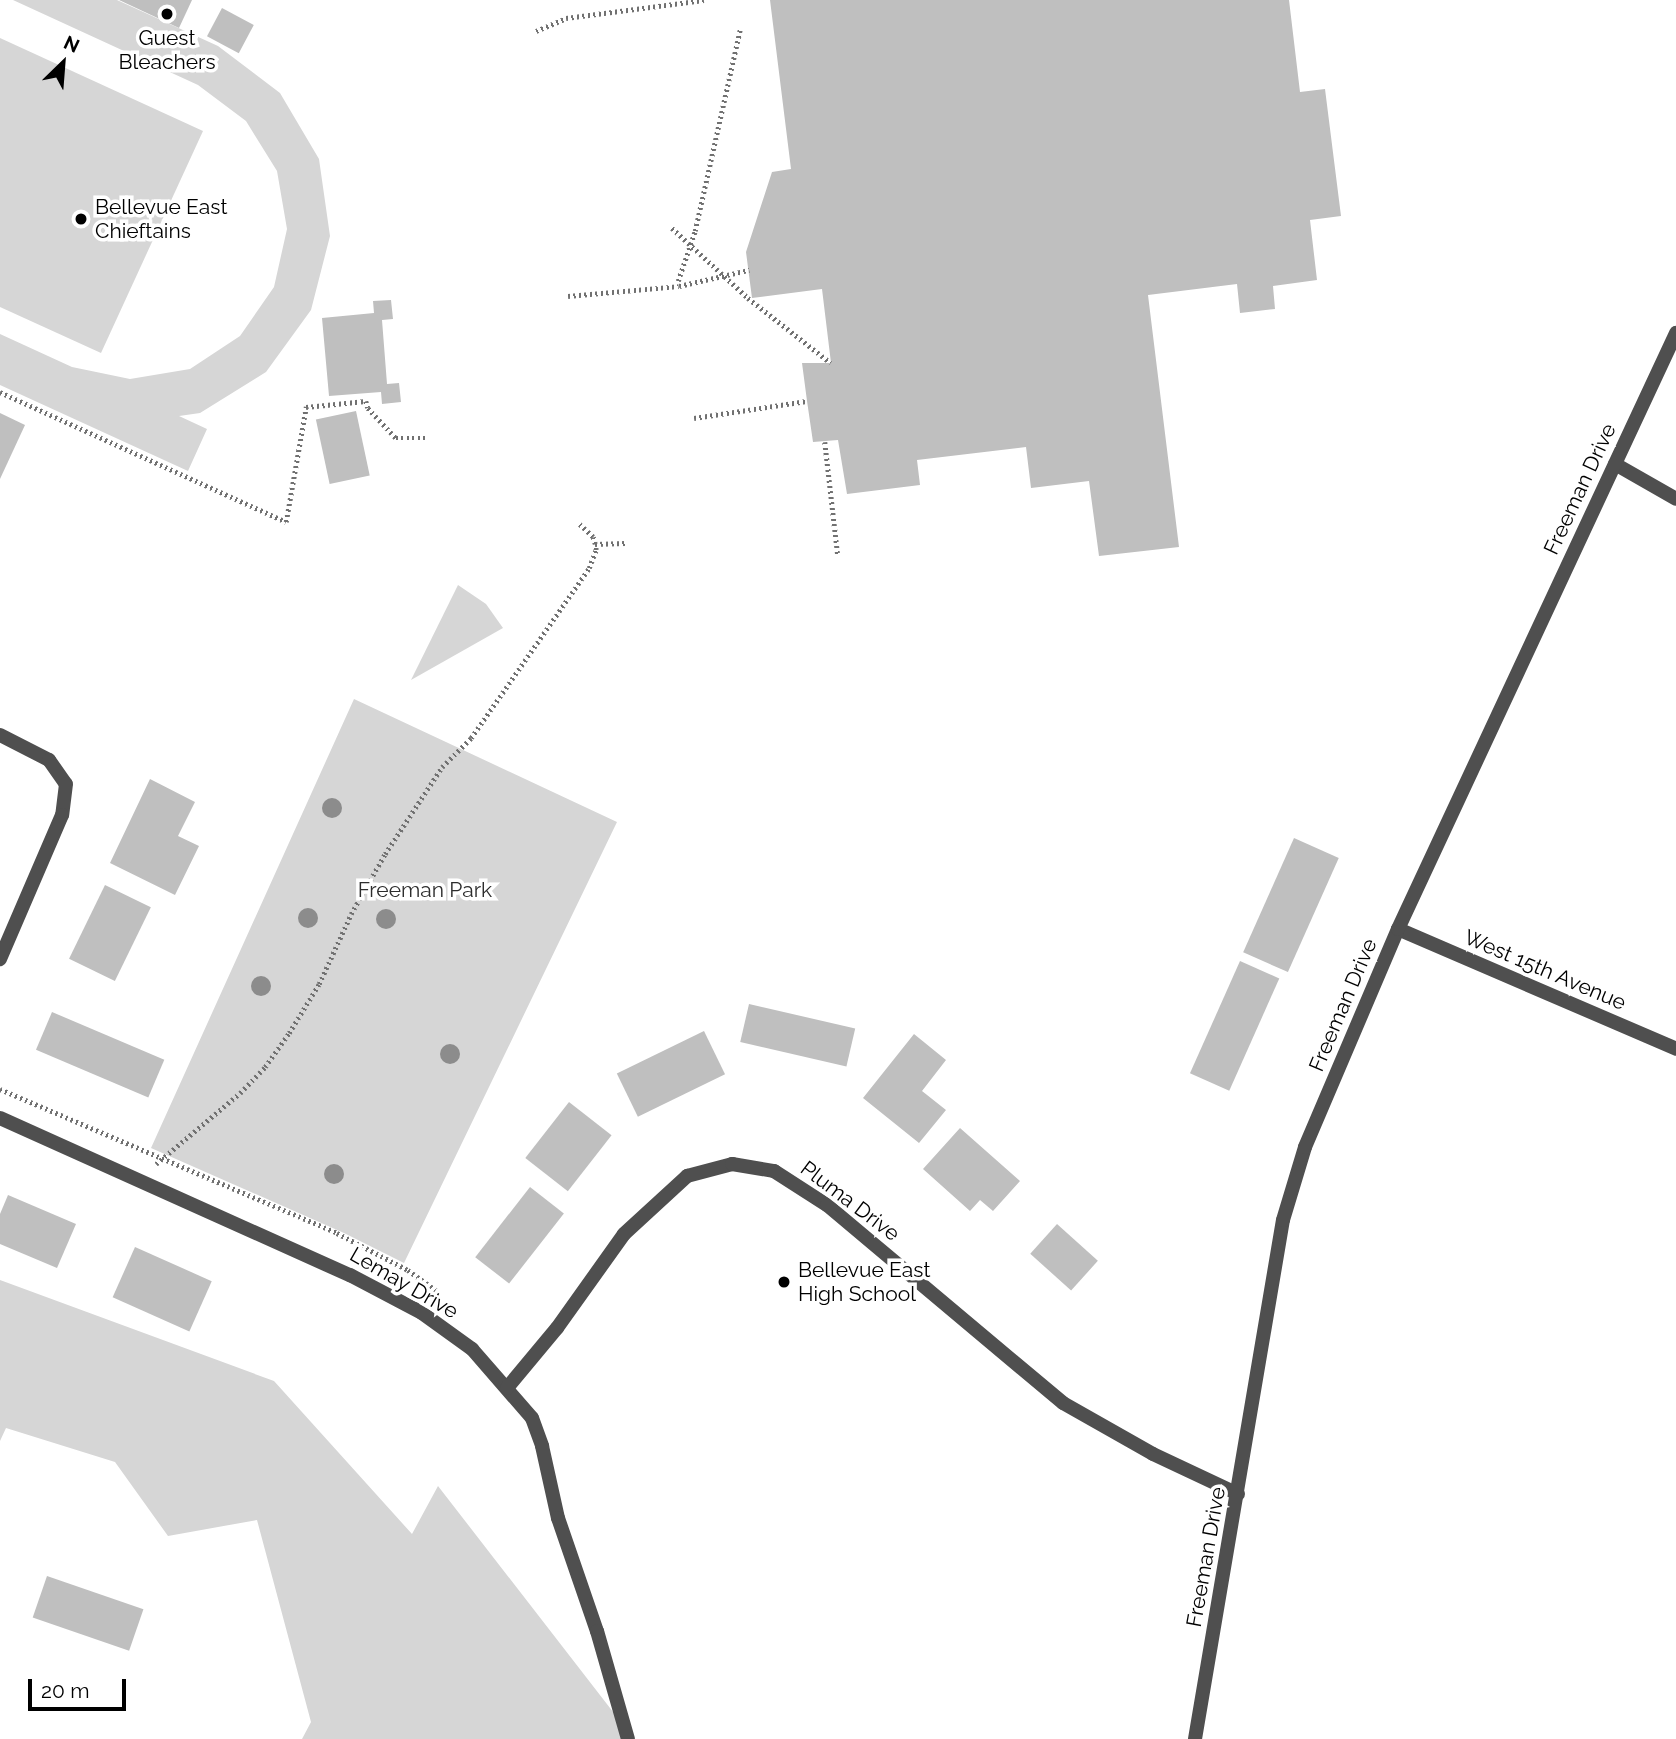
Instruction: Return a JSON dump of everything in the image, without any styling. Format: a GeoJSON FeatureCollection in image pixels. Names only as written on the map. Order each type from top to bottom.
{"type":"FeatureCollection","features":[{"type":"Feature","properties":{"kind":"street","name":"Freeman Drive"},"geometry":{"type":"LineString","coordinates":[[1195,1739],[1283,1220],[1305,1147],[1398,929],[1676,333]]}},
{"type":"Feature","properties":{"kind":"street"},"geometry":{"type":"LineString","coordinates":[[1615,464],[1676,499]]}},
{"type":"Feature","properties":{"kind":"street"},"geometry":{"type":"LineString","coordinates":[[0,735],[49,760],[66,784],[62,816],[0,959]]}},
{"type":"Feature","properties":{"kind":"street","name":"West 15th Avenue"},"geometry":{"type":"LineString","coordinates":[[1398,929],[1676,1049]]}},
{"type":"Feature","properties":{"kind":"street","name":"Lemay Drive"},"geometry":{"type":"LineString","coordinates":[[0,1118],[142,1179],[350,1275],[422,1313],[472,1349],[532,1418],[542,1446],[558,1518],[597,1631],[628,1739]]}},
{"type":"Feature","properties":{"kind":"street","name":"Pluma Drive"},"geometry":{"type":"LineString","coordinates":[[507,1388],[557,1328],[624,1234],[687,1176],[732,1164],[774,1171],[827,1205],[1063,1403],[1153,1454],[1238,1494]]}},
{"type":"Feature","properties":{"kind":"path"},"geometry":{"type":"LineString","coordinates":[[536,31],[566,18],[704,0]]}},
{"type":"Feature","properties":{"kind":"path"},"geometry":{"type":"LineString","coordinates":[[678,281],[690,245],[740,30]]}},
{"type":"Feature","properties":{"kind":"path"},"geometry":{"type":"LineString","coordinates":[[672,228],[724,276],[831,363]]}},
{"type":"Feature","properties":{"kind":"path"},"geometry":{"type":"LineString","coordinates":[[568,296],[679,286],[749,270]]}},
{"type":"Feature","properties":{"kind":"path"},"geometry":{"type":"LineString","coordinates":[[0,392],[286,522],[306,407],[366,401],[368,408],[396,438],[425,438]]}},
{"type":"Feature","properties":{"kind":"path"},"geometry":{"type":"LineString","coordinates":[[694,418],[807,401]]}},
{"type":"Feature","properties":{"kind":"path"},"geometry":{"type":"LineString","coordinates":[[825,442],[838,556]]}},
{"type":"Feature","properties":{"kind":"path"},"geometry":{"type":"LineString","coordinates":[[142,1179],[170,1150],[240,1093],[265,1067],[289,1033],[319,984],[352,914],[385,854],[442,767],[471,737],[589,568],[596,550],[593,537],[578,523]]}},
{"type":"Feature","properties":{"kind":"path"},"geometry":{"type":"LineString","coordinates":[[594,544],[625,543]]}},
{"type":"Feature","properties":{"kind":"green space"},"geometry":{"type":"Polygon","coordinates":[[[13,0],[117,0],[218,46],[280,93],[319,159],[330,236],[311,310],[266,372],[200,413],[179,416],[207,429],[188,471],[0,385],[0,334],[72,367],[130,379],[190,369],[240,336],[274,287],[287,229],[277,171],[246,121],[198,85],[13,0]]]}},
{"type":"Feature","properties":{"kind":"green space","name":"Bellevue East Chieftains"},"geometry":{"type":"Polygon","coordinates":[[[0,38],[203,131],[101,353],[0,307],[0,38]]]}},
{"type":"Feature","properties":{"kind":"green space"},"geometry":{"type":"Polygon","coordinates":[[[458,585],[486,604],[503,628],[411,680],[458,585]]]}},
{"type":"Feature","properties":{"kind":"green space","name":"Freeman Park"},"geometry":{"type":"Polygon","coordinates":[[[354,699],[617,822],[404,1263],[344,1233],[151,1148],[354,699]]]}},
{"type":"Feature","properties":{"kind":"green space"},"geometry":{"type":"Polygon","coordinates":[[[0,1280],[274,1381],[412,1534],[438,1486],[634,1739],[302,1739],[311,1722],[257,1520],[168,1536],[115,1462],[6,1428],[0,1441],[0,1280]]]}},
{"type":"Feature","properties":{"kind":"building","name":"Guest Bleachers"},"geometry":{"type":"Polygon","coordinates":[[[119,0],[192,0],[179,28],[119,0]]]}},
{"type":"Feature","properties":{"kind":"building"},"geometry":{"type":"Polygon","coordinates":[[[770,0],[1289,0],[1300,92],[1325,89],[1341,216],[1310,220],[1317,280],[1273,286],[1275,309],[1240,313],[1237,284],[1148,295],[1179,547],[1099,556],[1089,481],[1031,488],[1026,447],[917,460],[920,485],[847,494],[838,440],[813,442],[802,363],[831,363],[822,289],[752,298],[746,252],[772,172],[791,169],[770,0]]]}},
{"type":"Feature","properties":{"kind":"building"},"geometry":{"type":"Polygon","coordinates":[[[222,8],[254,25],[239,53],[207,36],[222,8]]]}},
{"type":"Feature","properties":{"kind":"building"},"geometry":{"type":"Polygon","coordinates":[[[391,300],[393,319],[382,320],[387,384],[399,383],[401,402],[382,404],[381,392],[329,396],[322,318],[374,313],[373,301],[391,300]]]}},
{"type":"Feature","properties":{"kind":"building"},"geometry":{"type":"Polygon","coordinates":[[[356,411],[370,476],[330,484],[316,420],[356,411]]]}},
{"type":"Feature","properties":{"kind":"building"},"geometry":{"type":"Polygon","coordinates":[[[0,413],[25,425],[0,479],[0,413]]]}},
{"type":"Feature","properties":{"kind":"building"},"geometry":{"type":"Polygon","coordinates":[[[150,779],[195,802],[178,836],[199,846],[175,895],[110,863],[150,779]]]}},
{"type":"Feature","properties":{"kind":"building"},"geometry":{"type":"Polygon","coordinates":[[[1294,838],[1339,858],[1288,972],[1243,952],[1294,838]]]}},
{"type":"Feature","properties":{"kind":"building"},"geometry":{"type":"Polygon","coordinates":[[[105,885],[151,907],[115,981],[69,959],[105,885]]]}},
{"type":"Feature","properties":{"kind":"building"},"geometry":{"type":"Polygon","coordinates":[[[1240,961],[1279,978],[1229,1091],[1190,1073],[1240,961]]]}},
{"type":"Feature","properties":{"kind":"building"},"geometry":{"type":"Polygon","coordinates":[[[749,1004],[855,1029],[846,1067],[740,1042],[749,1004]]]}},
{"type":"Feature","properties":{"kind":"building"},"geometry":{"type":"Polygon","coordinates":[[[52,1012],[164,1060],[148,1097],[36,1050],[52,1012]]]}},
{"type":"Feature","properties":{"kind":"building"},"geometry":{"type":"Polygon","coordinates":[[[704,1031],[725,1074],[638,1117],[617,1074],[704,1031]]]}},
{"type":"Feature","properties":{"kind":"building"},"geometry":{"type":"Polygon","coordinates":[[[914,1034],[946,1060],[922,1091],[946,1110],[919,1143],[863,1098],[914,1034]]]}},
{"type":"Feature","properties":{"kind":"building"},"geometry":{"type":"Polygon","coordinates":[[[569,1102],[612,1135],[568,1191],[525,1158],[569,1102]]]}},
{"type":"Feature","properties":{"kind":"building"},"geometry":{"type":"Polygon","coordinates":[[[960,1128],[1020,1181],[993,1211],[980,1200],[970,1211],[923,1169],[960,1128]]]}},
{"type":"Feature","properties":{"kind":"building"},"geometry":{"type":"Polygon","coordinates":[[[530,1187],[564,1213],[509,1284],[475,1257],[530,1187]]]}},
{"type":"Feature","properties":{"kind":"building"},"geometry":{"type":"Polygon","coordinates":[[[8,1195],[76,1224],[57,1268],[0,1244],[0,1214],[8,1195]]]}},
{"type":"Feature","properties":{"kind":"building"},"geometry":{"type":"Polygon","coordinates":[[[1057,1224],[1098,1261],[1071,1291],[1030,1254],[1057,1224]]]}},
{"type":"Feature","properties":{"kind":"building"},"geometry":{"type":"Polygon","coordinates":[[[135,1247],[212,1281],[189,1331],[113,1297],[135,1247]]]}},
{"type":"Feature","properties":{"kind":"building"},"geometry":{"type":"Polygon","coordinates":[[[47,1576],[143,1609],[129,1651],[33,1618],[47,1576]]]}},
{"type":"Feature","properties":{"kind":"place","name":"Guest Bleachers"},"geometry":{"type":"Point","coordinates":[167,14]}},
{"type":"Feature","properties":{"kind":"place","name":"Bellevue East Chieftains"},"geometry":{"type":"Point","coordinates":[81,219]}},
{"type":"Feature","properties":{"kind":"place","name":"Bellevue East High School"},"geometry":{"type":"Point","coordinates":[784,1282]}}]}
